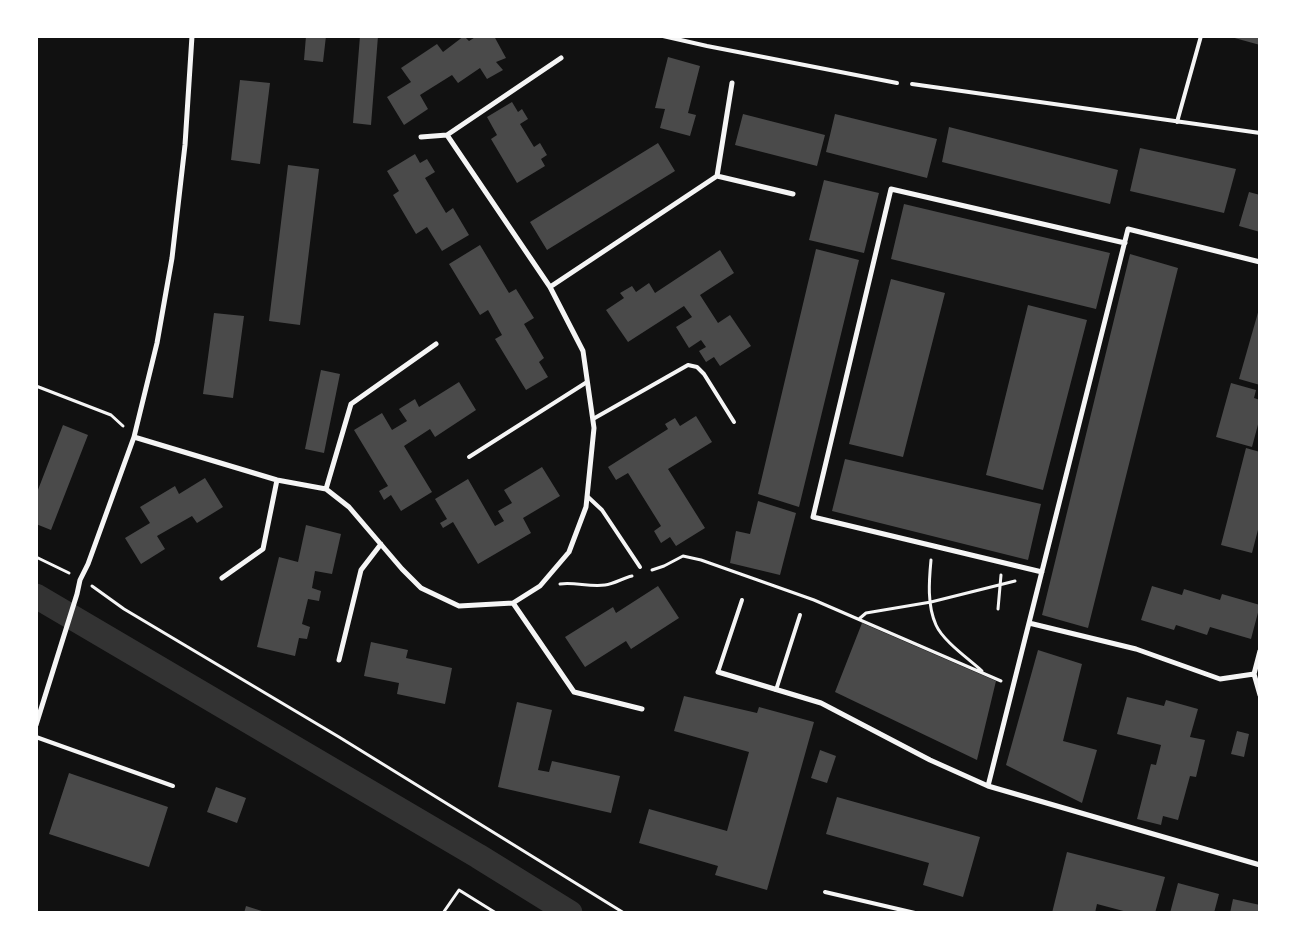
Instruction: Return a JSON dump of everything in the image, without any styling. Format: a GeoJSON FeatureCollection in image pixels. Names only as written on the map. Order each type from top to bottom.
{"type":"FeatureCollection","features":[{"type":"Feature","properties":{"kind":"street"},"geometry":{"type":"LineString","coordinates":[[36,725],[80,580],[134,438],[157,343],[172,258],[185,145],[192,36]]}},
{"type":"Feature","properties":{"kind":"street"},"geometry":{"type":"LineString","coordinates":[[421,137],[447,135],[561,58]]}},
{"type":"Feature","properties":{"kind":"street"},"geometry":{"type":"LineString","coordinates":[[717,176],[732,83]]}},
{"type":"Feature","properties":{"kind":"street"},"geometry":{"type":"LineString","coordinates":[[134,438],[277,480],[326,489],[349,507],[421,588],[459,606],[513,603],[540,586],[569,552],[586,507],[594,428],[583,351],[550,287],[447,135]]}},
{"type":"Feature","properties":{"kind":"street"},"geometry":{"type":"LineString","coordinates":[[550,287],[717,176],[793,194]]}},
{"type":"Feature","properties":{"kind":"street"},"geometry":{"type":"LineString","coordinates":[[1042,572],[813,517],[891,188],[1125,243]]}},
{"type":"Feature","properties":{"kind":"street"},"geometry":{"type":"LineString","coordinates":[[988,786],[1128,229],[1260,262]]}},
{"type":"Feature","properties":{"kind":"street"},"geometry":{"type":"LineString","coordinates":[[326,489],[351,404],[436,344]]}},
{"type":"Feature","properties":{"kind":"street"},"geometry":{"type":"LineString","coordinates":[[222,578],[263,549],[277,480]]}},
{"type":"Feature","properties":{"kind":"street"},"geometry":{"type":"LineString","coordinates":[[339,660],[361,570],[381,544]]}},
{"type":"Feature","properties":{"kind":"street"},"geometry":{"type":"LineString","coordinates":[[513,603],[574,692],[642,709]]}},
{"type":"Feature","properties":{"kind":"street"},"geometry":{"type":"LineString","coordinates":[[1029,623],[1136,649],[1220,679],[1254,674]]}},
{"type":"Feature","properties":{"kind":"street"},"geometry":{"type":"LineString","coordinates":[[1260,651],[1254,674],[1260,695]]}},
{"type":"Feature","properties":{"kind":"street"},"geometry":{"type":"LineString","coordinates":[[718,672],[821,703],[930,760],[988,786],[1260,865]]}},
{"type":"Feature","properties":{"kind":"lane"},"geometry":{"type":"LineString","coordinates":[[663,36],[898,83]]}},
{"type":"Feature","properties":{"kind":"lane"},"geometry":{"type":"LineString","coordinates":[[1177,122],[1201,36]]}},
{"type":"Feature","properties":{"kind":"lane"},"geometry":{"type":"LineString","coordinates":[[912,84],[1260,133]]}},
{"type":"Feature","properties":{"kind":"lane"},"geometry":{"type":"LineString","coordinates":[[593,419],[688,365],[697,368],[704,374],[734,422]]}},
{"type":"Feature","properties":{"kind":"lane"},"geometry":{"type":"LineString","coordinates":[[469,457],[587,382]]}},
{"type":"Feature","properties":{"kind":"lane"},"geometry":{"type":"LineString","coordinates":[[587,496],[602,510],[640,567]]}},
{"type":"Feature","properties":{"kind":"lane"},"geometry":{"type":"LineString","coordinates":[[718,672],[742,600]]}},
{"type":"Feature","properties":{"kind":"lane"},"geometry":{"type":"LineString","coordinates":[[776,690],[800,615]]}},
{"type":"Feature","properties":{"kind":"lane"},"geometry":{"type":"LineString","coordinates":[[36,737],[174,786]]}},
{"type":"Feature","properties":{"kind":"lane"},"geometry":{"type":"LineString","coordinates":[[826,892],[915,913]]}},
{"type":"Feature","properties":{"kind":"path"},"geometry":{"type":"LineString","coordinates":[[36,386],[111,415],[134,438]]}},
{"type":"Feature","properties":{"kind":"path"},"geometry":{"type":"LineString","coordinates":[[933,546],[929,590],[936,627],[958,650],[987,674]]}},
{"type":"Feature","properties":{"kind":"path"},"geometry":{"type":"LineString","coordinates":[[646,572],[664,566],[682,556],[701,560],[859,619],[1014,686]]}},
{"type":"Feature","properties":{"kind":"path"},"geometry":{"type":"LineString","coordinates":[[36,557],[69,573]]}},
{"type":"Feature","properties":{"kind":"path"},"geometry":{"type":"LineString","coordinates":[[998,609],[1003,562]]}},
{"type":"Feature","properties":{"kind":"path"},"geometry":{"type":"LineString","coordinates":[[859,619],[866,613],[931,602],[1000,586],[1042,572]]}},
{"type":"Feature","properties":{"kind":"path"},"geometry":{"type":"LineString","coordinates":[[540,586],[570,583],[589,586],[608,585],[622,578],[638,574]]}},
{"type":"Feature","properties":{"kind":"path"},"geometry":{"type":"LineString","coordinates":[[100,591],[124,609],[331,732],[624,913]]}},
{"type":"Feature","properties":{"kind":"path"},"geometry":{"type":"LineString","coordinates":[[443,913],[459,890],[496,913]]}},
{"type":"Feature","properties":{"kind":"building"},"geometry":{"type":"Polygon","coordinates":[[[306,36],[326,36],[323,62],[304,60],[306,36]]]}},
{"type":"Feature","properties":{"kind":"building"},"geometry":{"type":"Polygon","coordinates":[[[360,36],[378,36],[371,125],[353,123],[360,36]]]}},
{"type":"Feature","properties":{"kind":"building"},"geometry":{"type":"Polygon","coordinates":[[[464,36],[469,41],[477,36],[494,36],[506,58],[496,62],[503,70],[487,79],[480,68],[458,83],[452,75],[420,95],[428,109],[404,125],[387,97],[411,82],[401,68],[437,44],[443,52],[464,36]]]}},
{"type":"Feature","properties":{"kind":"building"},"geometry":{"type":"Polygon","coordinates":[[[1260,36],[1260,45],[1231,37],[1260,36]]]}},
{"type":"Feature","properties":{"kind":"building"},"geometry":{"type":"Polygon","coordinates":[[[668,57],[700,66],[688,113],[696,115],[690,136],[660,128],[665,109],[655,108],[668,57]]]}},
{"type":"Feature","properties":{"kind":"building"},"geometry":{"type":"Polygon","coordinates":[[[240,80],[270,83],[260,164],[231,160],[240,80]]]}},
{"type":"Feature","properties":{"kind":"building"},"geometry":{"type":"Polygon","coordinates":[[[512,102],[518,112],[522,109],[528,119],[520,124],[534,147],[540,143],[547,155],[541,159],[545,166],[517,183],[491,139],[497,135],[487,117],[512,102]]]}},
{"type":"Feature","properties":{"kind":"building"},"geometry":{"type":"Polygon","coordinates":[[[743,114],[825,135],[817,166],[735,145],[743,114]]]}},
{"type":"Feature","properties":{"kind":"building"},"geometry":{"type":"Polygon","coordinates":[[[835,114],[937,139],[927,178],[826,152],[835,114]]]}},
{"type":"Feature","properties":{"kind":"building"},"geometry":{"type":"Polygon","coordinates":[[[949,127],[1118,170],[1110,204],[942,162],[949,127]]]}},
{"type":"Feature","properties":{"kind":"building"},"geometry":{"type":"Polygon","coordinates":[[[658,143],[675,171],[547,250],[530,222],[658,143]]]}},
{"type":"Feature","properties":{"kind":"building"},"geometry":{"type":"Polygon","coordinates":[[[1140,148],[1236,169],[1224,213],[1130,191],[1140,148]]]}},
{"type":"Feature","properties":{"kind":"building"},"geometry":{"type":"Polygon","coordinates":[[[415,154],[420,163],[427,159],[435,172],[425,178],[446,213],[453,208],[469,235],[442,251],[427,227],[416,234],[393,195],[399,191],[387,171],[415,154]]]}},
{"type":"Feature","properties":{"kind":"building"},"geometry":{"type":"Polygon","coordinates":[[[288,165],[319,169],[300,325],[269,321],[288,165]]]}},
{"type":"Feature","properties":{"kind":"building"},"geometry":{"type":"Polygon","coordinates":[[[824,180],[879,193],[864,253],[809,240],[824,180]]]}},
{"type":"Feature","properties":{"kind":"building"},"geometry":{"type":"Polygon","coordinates":[[[1249,192],[1260,195],[1260,232],[1239,226],[1249,192]]]}},
{"type":"Feature","properties":{"kind":"building"},"geometry":{"type":"Polygon","coordinates":[[[904,204],[1110,253],[1096,309],[891,259],[904,204]]]}},
{"type":"Feature","properties":{"kind":"building"},"geometry":{"type":"Polygon","coordinates":[[[480,245],[509,293],[516,289],[534,318],[524,324],[544,358],[539,362],[548,377],[526,390],[495,339],[502,335],[488,310],[480,315],[449,264],[480,245]]]}},
{"type":"Feature","properties":{"kind":"building"},"geometry":{"type":"Polygon","coordinates":[[[816,249],[859,260],[799,507],[758,494],[816,249]]]}},
{"type":"Feature","properties":{"kind":"building"},"geometry":{"type":"Polygon","coordinates":[[[720,250],[734,273],[700,295],[718,323],[730,315],[751,346],[720,366],[714,357],[706,362],[699,351],[706,347],[701,340],[689,348],[676,327],[692,317],[684,306],[628,342],[606,310],[624,298],[620,293],[632,286],[636,292],[649,283],[655,293],[720,250]]]}},
{"type":"Feature","properties":{"kind":"building"},"geometry":{"type":"Polygon","coordinates":[[[1130,254],[1178,268],[1088,628],[1042,615],[1130,254]]]}},
{"type":"Feature","properties":{"kind":"building"},"geometry":{"type":"Polygon","coordinates":[[[891,279],[945,293],[903,457],[849,444],[891,279]]]}},
{"type":"Feature","properties":{"kind":"building"},"geometry":{"type":"Polygon","coordinates":[[[1028,305],[1087,320],[1043,490],[986,475],[1028,305]]]}},
{"type":"Feature","properties":{"kind":"building"},"geometry":{"type":"Polygon","coordinates":[[[1260,309],[1260,385],[1239,379],[1260,309]]]}},
{"type":"Feature","properties":{"kind":"building"},"geometry":{"type":"Polygon","coordinates":[[[214,313],[244,316],[233,398],[203,394],[214,313]]]}},
{"type":"Feature","properties":{"kind":"building"},"geometry":{"type":"Polygon","coordinates":[[[321,370],[340,374],[324,453],[305,449],[321,370]]]}},
{"type":"Feature","properties":{"kind":"building"},"geometry":{"type":"Polygon","coordinates":[[[459,382],[476,410],[435,437],[430,429],[404,446],[432,492],[401,511],[391,495],[384,500],[379,491],[388,486],[354,430],[382,413],[392,430],[407,421],[399,409],[415,399],[419,407],[459,382]]]}},
{"type":"Feature","properties":{"kind":"building"},"geometry":{"type":"Polygon","coordinates":[[[1231,383],[1256,390],[1254,398],[1260,400],[1260,417],[1252,447],[1216,437],[1231,383]]]}},
{"type":"Feature","properties":{"kind":"building"},"geometry":{"type":"Polygon","coordinates":[[[696,416],[712,442],[668,469],[705,528],[676,546],[670,537],[661,543],[654,531],[661,526],[628,473],[616,480],[608,467],[668,429],[665,424],[675,418],[680,426],[696,416]]]}},
{"type":"Feature","properties":{"kind":"building"},"geometry":{"type":"Polygon","coordinates":[[[63,425],[88,435],[51,530],[36,524],[36,495],[63,425]]]}},
{"type":"Feature","properties":{"kind":"building"},"geometry":{"type":"Polygon","coordinates":[[[1246,448],[1260,452],[1260,522],[1252,553],[1221,545],[1246,448]]]}},
{"type":"Feature","properties":{"kind":"building"},"geometry":{"type":"Polygon","coordinates":[[[845,459],[1041,504],[1028,560],[832,511],[845,459]]]}},
{"type":"Feature","properties":{"kind":"building"},"geometry":{"type":"Polygon","coordinates":[[[542,467],[560,496],[523,518],[531,533],[478,564],[453,522],[443,528],[440,523],[447,519],[435,499],[468,479],[495,526],[504,521],[498,511],[512,503],[504,490],[542,467]]]}},
{"type":"Feature","properties":{"kind":"building"},"geometry":{"type":"Polygon","coordinates":[[[205,478],[223,507],[197,523],[192,516],[157,536],[165,549],[141,564],[125,538],[150,523],[140,507],[175,486],[179,494],[205,478]]]}},
{"type":"Feature","properties":{"kind":"building"},"geometry":{"type":"Polygon","coordinates":[[[758,501],[796,513],[780,575],[730,563],[736,531],[750,534],[758,501]]]}},
{"type":"Feature","properties":{"kind":"building"},"geometry":{"type":"Polygon","coordinates":[[[306,525],[341,534],[332,574],[315,571],[312,588],[321,591],[319,601],[308,599],[302,624],[310,627],[307,639],[299,638],[295,656],[257,647],[279,557],[298,562],[306,525]]]}},
{"type":"Feature","properties":{"kind":"building"},"geometry":{"type":"Polygon","coordinates":[[[658,586],[679,618],[631,649],[626,641],[585,667],[565,637],[613,607],[616,613],[658,586]]]}},
{"type":"Feature","properties":{"kind":"building"},"geometry":{"type":"Polygon","coordinates":[[[1152,586],[1182,595],[1184,589],[1220,600],[1222,594],[1260,605],[1251,639],[1210,627],[1207,635],[1176,625],[1174,630],[1141,620],[1152,586]]]}},
{"type":"Feature","properties":{"kind":"building"},"geometry":{"type":"Polygon","coordinates":[[[862,623],[996,681],[977,760],[835,692],[862,623]]]}},
{"type":"Feature","properties":{"kind":"building"},"geometry":{"type":"Polygon","coordinates":[[[371,642],[408,650],[406,658],[452,668],[445,704],[397,694],[399,683],[364,676],[371,642]]]}},
{"type":"Feature","properties":{"kind":"building"},"geometry":{"type":"Polygon","coordinates":[[[1038,650],[1082,664],[1063,741],[1097,750],[1082,803],[1006,765],[1038,650]]]}},
{"type":"Feature","properties":{"kind":"building"},"geometry":{"type":"Polygon","coordinates":[[[684,696],[757,713],[759,707],[814,722],[767,890],[715,875],[718,866],[639,843],[649,809],[727,831],[749,752],[674,731],[684,696]]]}},
{"type":"Feature","properties":{"kind":"building"},"geometry":{"type":"Polygon","coordinates":[[[1127,697],[1164,706],[1166,700],[1198,709],[1190,737],[1205,740],[1196,777],[1190,776],[1178,820],[1163,816],[1161,825],[1137,819],[1151,764],[1156,765],[1161,745],[1117,734],[1127,697]]]}},
{"type":"Feature","properties":{"kind":"building"},"geometry":{"type":"Polygon","coordinates":[[[517,702],[552,710],[538,770],[549,772],[552,761],[620,776],[611,813],[498,787],[517,702]]]}},
{"type":"Feature","properties":{"kind":"building"},"geometry":{"type":"Polygon","coordinates":[[[1237,731],[1249,734],[1244,757],[1231,754],[1237,731]]]}},
{"type":"Feature","properties":{"kind":"building"},"geometry":{"type":"Polygon","coordinates":[[[820,750],[836,756],[827,783],[811,778],[820,750]]]}},
{"type":"Feature","properties":{"kind":"building"},"geometry":{"type":"Polygon","coordinates":[[[69,773],[168,807],[149,867],[49,834],[69,773]]]}},
{"type":"Feature","properties":{"kind":"building"},"geometry":{"type":"Polygon","coordinates":[[[216,787],[246,798],[237,823],[207,812],[216,787]]]}},
{"type":"Feature","properties":{"kind":"building"},"geometry":{"type":"Polygon","coordinates":[[[837,797],[980,837],[963,897],[923,885],[929,863],[826,834],[837,797]]]}},
{"type":"Feature","properties":{"kind":"building"},"geometry":{"type":"Polygon","coordinates":[[[1067,852],[1165,877],[1155,913],[1131,913],[1097,904],[1095,913],[1052,913],[1067,852]]]}},
{"type":"Feature","properties":{"kind":"building"},"geometry":{"type":"Polygon","coordinates":[[[1178,883],[1219,894],[1214,913],[1170,913],[1178,883]]]}},
{"type":"Feature","properties":{"kind":"building"},"geometry":{"type":"Polygon","coordinates":[[[1233,899],[1260,905],[1260,913],[1230,913],[1233,899]]]}},
{"type":"Feature","properties":{"kind":"building"},"geometry":{"type":"Polygon","coordinates":[[[246,906],[265,912],[265,913],[244,913],[246,906]]]}},
{"type":"Feature","properties":{"kind":"waterway"},"geometry":{"type":"LineString","coordinates":[[36,596],[478,856],[570,913]]}}]}
